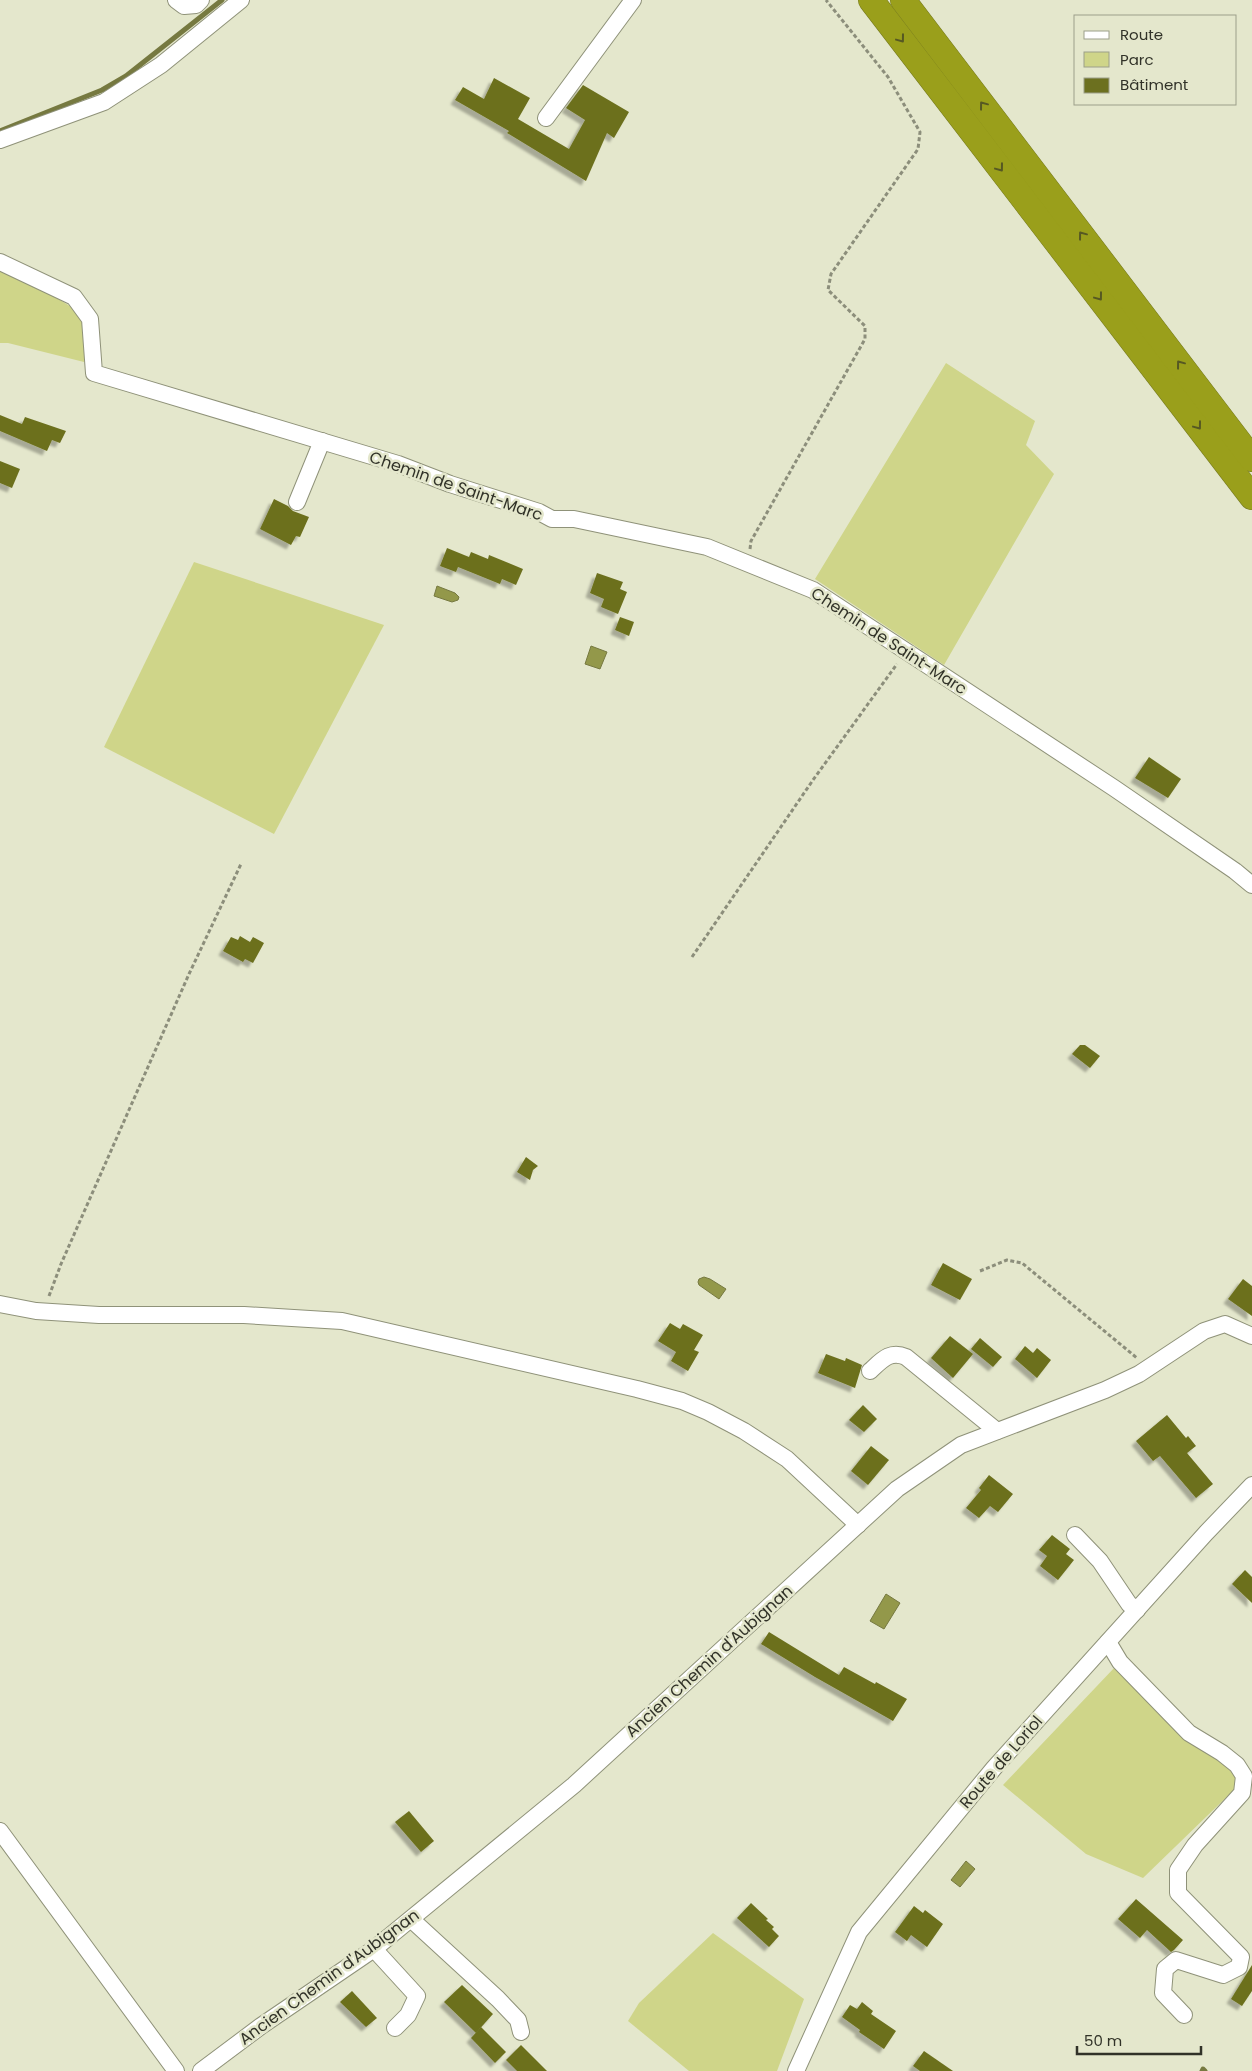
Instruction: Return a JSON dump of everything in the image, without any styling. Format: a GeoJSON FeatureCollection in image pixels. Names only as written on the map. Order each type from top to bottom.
{"type":"FeatureCollection","features":[{"type":"Feature","properties":{"kind":"highway"},"geometry":{"type":"LineString","coordinates":[[871,0],[1252,496]]}},
{"type":"Feature","properties":{"kind":"highway"},"geometry":{"type":"LineString","coordinates":[[903,0],[1252,459]]}},
{"type":"Feature","properties":{"kind":"street"},"geometry":{"type":"LineString","coordinates":[[176,0],[184,6],[196,5],[201,0]]}},
{"type":"Feature","properties":{"kind":"street"},"geometry":{"type":"LineString","coordinates":[[546,118],[633,0]]}},
{"type":"Feature","properties":{"kind":"street"},"geometry":{"type":"LineString","coordinates":[[0,140],[104,102],[161,66],[238,1]]}},
{"type":"Feature","properties":{"kind":"street","name":"Chemin de Saint-Marc"},"geometry":{"type":"LineString","coordinates":[[0,262],[74,297],[90,319],[94,373],[398,464],[450,484],[538,512],[552,519],[574,519],[707,547],[813,590],[1114,788],[1252,885]]}},
{"type":"Feature","properties":{"kind":"street"},"geometry":{"type":"LineString","coordinates":[[297,502],[322,441]]}},
{"type":"Feature","properties":{"kind":"street"},"geometry":{"type":"LineString","coordinates":[[0,1304],[36,1312],[99,1315],[244,1315],[342,1321],[637,1389],[682,1401],[744,1431],[787,1459],[858,1525]]}},
{"type":"Feature","properties":{"kind":"street","name":"Ancien Chemin d'Aubignan"},"geometry":{"type":"LineString","coordinates":[[201,2071],[261,2026],[374,1949],[412,1920],[496,1848],[574,1785],[897,1489],[937,1461],[961,1445],[1106,1390],[1139,1374],[1204,1331],[1225,1324],[1252,1336]]}},
{"type":"Feature","properties":{"kind":"street"},"geometry":{"type":"LineString","coordinates":[[870,1371],[885,1357],[897,1353],[906,1357],[997,1430]]}},
{"type":"Feature","properties":{"kind":"street","name":"Route de Loriol"},"geometry":{"type":"LineString","coordinates":[[796,2071],[859,1932],[994,1768],[1252,1485]]}},
{"type":"Feature","properties":{"kind":"street"},"geometry":{"type":"LineString","coordinates":[[1075,1534],[1100,1561],[1129,1604],[1137,1610]]}},
{"type":"Feature","properties":{"kind":"street"},"geometry":{"type":"LineString","coordinates":[[1108,1642],[1120,1662],[1189,1733],[1229,1759],[1244,1776],[1242,1793],[1195,1845],[1178,1870],[1178,1893],[1241,1957],[1239,1967],[1223,1975],[1176,1960],[1165,1969],[1163,1993],[1184,2015]]}},
{"type":"Feature","properties":{"kind":"street"},"geometry":{"type":"LineString","coordinates":[[0,1831],[176,2071]]}},
{"type":"Feature","properties":{"kind":"street"},"geometry":{"type":"LineString","coordinates":[[412,1920],[498,1999],[518,2020],[521,2032]]}},
{"type":"Feature","properties":{"kind":"street"},"geometry":{"type":"LineString","coordinates":[[374,1949],[417,1996],[408,2015],[395,2028]]}},
{"type":"Feature","properties":{"kind":"path"},"geometry":{"type":"LineString","coordinates":[[749,565],[751,541],[865,339],[865,326],[828,290],[831,274],[918,149],[920,132],[888,78],[826,0]]}},
{"type":"Feature","properties":{"kind":"path"},"geometry":{"type":"LineString","coordinates":[[692,957],[813,780],[906,651]]}},
{"type":"Feature","properties":{"kind":"path"},"geometry":{"type":"LineString","coordinates":[[50,1312],[49,1295],[61,1264],[189,974],[241,864]]}},
{"type":"Feature","properties":{"kind":"path"},"geometry":{"type":"LineString","coordinates":[[980,1271],[1007,1260],[1022,1263],[1150,1367]]}},
{"type":"Feature","properties":{"kind":"green space"},"geometry":{"type":"Polygon","coordinates":[[[0,270],[49,293],[87,317],[90,330],[84,362],[8,343],[0,343],[0,270]]]}},
{"type":"Feature","properties":{"kind":"green space"},"geometry":{"type":"Polygon","coordinates":[[[946,363],[1035,421],[1026,445],[1054,474],[944,665],[815,579],[946,363]]]}},
{"type":"Feature","properties":{"kind":"green space"},"geometry":{"type":"Polygon","coordinates":[[[194,562],[384,625],[274,834],[104,747],[194,562]]]}},
{"type":"Feature","properties":{"kind":"green space"},"geometry":{"type":"Polygon","coordinates":[[[1115,1667],[1183,1734],[1213,1756],[1230,1765],[1239,1785],[1143,1878],[1086,1854],[1003,1785],[1115,1667]]]}},
{"type":"Feature","properties":{"kind":"green space"},"geometry":{"type":"Polygon","coordinates":[[[713,1933],[804,1999],[777,2071],[689,2071],[628,2021],[639,2003],[713,1933]]]}},
{"type":"Feature","properties":{"kind":"shaded area"},"geometry":{"type":"Polygon","coordinates":[[[437,586],[455,593],[459,597],[458,600],[452,602],[434,596],[437,586]]]}},
{"type":"Feature","properties":{"kind":"shaded area"},"geometry":{"type":"Polygon","coordinates":[[[591,646],[607,652],[600,669],[585,664],[591,646]]]}},
{"type":"Feature","properties":{"kind":"shaded area"},"geometry":{"type":"Polygon","coordinates":[[[704,1277],[726,1289],[719,1299],[699,1285],[699,1279],[704,1277]]]}},
{"type":"Feature","properties":{"kind":"shaded area"},"geometry":{"type":"Polygon","coordinates":[[[886,1594],[900,1603],[884,1629],[870,1621],[886,1594]]]}},
{"type":"Feature","properties":{"kind":"shaded area"},"geometry":{"type":"Polygon","coordinates":[[[966,1861],[975,1869],[960,1887],[951,1880],[966,1861]]]}},
{"type":"Feature","properties":{"kind":"building"},"geometry":{"type":"Polygon","coordinates":[[[494,78],[530,98],[518,119],[569,149],[585,120],[566,108],[583,85],[629,112],[614,138],[607,133],[586,181],[507,133],[509,131],[455,100],[463,87],[484,99],[494,78]]]}},
{"type":"Feature","properties":{"kind":"building"},"geometry":{"type":"Polygon","coordinates":[[[0,415],[22,424],[25,417],[66,431],[60,443],[52,440],[47,451],[0,431],[0,415]]]}},
{"type":"Feature","properties":{"kind":"building"},"geometry":{"type":"Polygon","coordinates":[[[0,461],[20,469],[12,488],[0,483],[0,461]]]}},
{"type":"Feature","properties":{"kind":"building"},"geometry":{"type":"Polygon","coordinates":[[[274,499],[288,506],[293,511],[309,517],[300,537],[296,536],[291,545],[260,529],[274,499]]]}},
{"type":"Feature","properties":{"kind":"building"},"geometry":{"type":"Polygon","coordinates":[[[447,548],[469,557],[471,552],[488,559],[489,555],[523,569],[516,585],[502,579],[500,584],[458,567],[456,572],[440,566],[447,548]]]}},
{"type":"Feature","properties":{"kind":"building"},"geometry":{"type":"Polygon","coordinates":[[[597,573],[623,582],[620,589],[627,592],[618,614],[601,607],[604,599],[590,593],[597,573]]]}},
{"type":"Feature","properties":{"kind":"building"},"geometry":{"type":"Polygon","coordinates":[[[620,617],[634,622],[629,636],[615,630],[620,617]]]}},
{"type":"Feature","properties":{"kind":"building"},"geometry":{"type":"Polygon","coordinates":[[[1149,757],[1181,779],[1168,798],[1135,778],[1149,757]]]}},
{"type":"Feature","properties":{"kind":"building"},"geometry":{"type":"Polygon","coordinates":[[[240,936],[250,942],[253,937],[264,943],[253,963],[245,959],[243,962],[223,951],[231,937],[238,940],[240,936]]]}},
{"type":"Feature","properties":{"kind":"building"},"geometry":{"type":"Polygon","coordinates":[[[1080,1045],[1085,1045],[1100,1056],[1090,1068],[1072,1054],[1080,1045]]]}},
{"type":"Feature","properties":{"kind":"building"},"geometry":{"type":"Polygon","coordinates":[[[526,1157],[538,1166],[533,1170],[530,1180],[517,1172],[526,1157]]]}},
{"type":"Feature","properties":{"kind":"building"},"geometry":{"type":"Polygon","coordinates":[[[943,1263],[972,1279],[960,1300],[931,1285],[943,1263]]]}},
{"type":"Feature","properties":{"kind":"building"},"geometry":{"type":"Polygon","coordinates":[[[1243,1279],[1252,1286],[1252,1316],[1228,1299],[1243,1279]]]}},
{"type":"Feature","properties":{"kind":"building"},"geometry":{"type":"Polygon","coordinates":[[[670,1323],[680,1329],[683,1324],[703,1335],[694,1350],[699,1352],[688,1371],[671,1361],[676,1352],[658,1341],[670,1323]]]}},
{"type":"Feature","properties":{"kind":"building"},"geometry":{"type":"Polygon","coordinates":[[[950,1336],[973,1354],[953,1378],[931,1358],[950,1336]]]}},
{"type":"Feature","properties":{"kind":"building"},"geometry":{"type":"Polygon","coordinates":[[[980,1338],[1002,1357],[993,1367],[971,1349],[980,1338]]]}},
{"type":"Feature","properties":{"kind":"building"},"geometry":{"type":"Polygon","coordinates":[[[1025,1346],[1033,1353],[1037,1348],[1051,1360],[1037,1378],[1015,1359],[1025,1346]]]}},
{"type":"Feature","properties":{"kind":"building"},"geometry":{"type":"Polygon","coordinates":[[[826,1354],[845,1361],[846,1358],[862,1365],[855,1388],[818,1373],[826,1354]]]}},
{"type":"Feature","properties":{"kind":"building"},"geometry":{"type":"Polygon","coordinates":[[[863,1405],[877,1419],[864,1432],[849,1420],[863,1405]]]}},
{"type":"Feature","properties":{"kind":"building"},"geometry":{"type":"Polygon","coordinates":[[[1167,1415],[1186,1438],[1188,1436],[1196,1446],[1187,1453],[1213,1484],[1196,1498],[1160,1456],[1153,1461],[1136,1441],[1167,1415]]]}},
{"type":"Feature","properties":{"kind":"building"},"geometry":{"type":"Polygon","coordinates":[[[871,1446],[889,1460],[868,1485],[851,1471],[871,1446]]]}},
{"type":"Feature","properties":{"kind":"building"},"geometry":{"type":"Polygon","coordinates":[[[989,1475],[1013,1494],[998,1512],[990,1506],[979,1518],[966,1508],[981,1490],[979,1488],[989,1475]]]}},
{"type":"Feature","properties":{"kind":"building"},"geometry":{"type":"Polygon","coordinates":[[[1052,1535],[1070,1549],[1066,1554],[1074,1560],[1058,1580],[1040,1566],[1047,1556],[1039,1550],[1052,1535]]]}},
{"type":"Feature","properties":{"kind":"building"},"geometry":{"type":"Polygon","coordinates":[[[1245,1570],[1252,1577],[1252,1603],[1232,1584],[1245,1570]]]}},
{"type":"Feature","properties":{"kind":"building"},"geometry":{"type":"Polygon","coordinates":[[[769,1632],[839,1675],[844,1667],[907,1699],[893,1721],[761,1644],[769,1632]]]}},
{"type":"Feature","properties":{"kind":"building"},"geometry":{"type":"Polygon","coordinates":[[[409,1811],[434,1841],[421,1852],[395,1822],[409,1811]]]}},
{"type":"Feature","properties":{"kind":"building"},"geometry":{"type":"Polygon","coordinates":[[[1136,1899],[1183,1940],[1174,1950],[1171,1952],[1147,1930],[1140,1938],[1118,1919],[1136,1899]]]}},
{"type":"Feature","properties":{"kind":"building"},"geometry":{"type":"Polygon","coordinates":[[[751,1903],[768,1919],[766,1920],[774,1927],[772,1929],[779,1936],[769,1947],[737,1918],[751,1903]]]}},
{"type":"Feature","properties":{"kind":"building"},"geometry":{"type":"Polygon","coordinates":[[[914,1906],[923,1913],[925,1910],[943,1924],[927,1947],[911,1935],[907,1941],[895,1932],[914,1906]]]}},
{"type":"Feature","properties":{"kind":"building"},"geometry":{"type":"Polygon","coordinates":[[[1252,1965],[1252,1991],[1242,2006],[1231,1999],[1252,1965]]]}},
{"type":"Feature","properties":{"kind":"building"},"geometry":{"type":"Polygon","coordinates":[[[462,1985],[493,2014],[476,2033],[444,2002],[462,1985]]]}},
{"type":"Feature","properties":{"kind":"building"},"geometry":{"type":"Polygon","coordinates":[[[352,1991],[377,2018],[366,2027],[340,2002],[352,1991]]]}},
{"type":"Feature","properties":{"kind":"building"},"geometry":{"type":"Polygon","coordinates":[[[862,2002],[873,2011],[871,2014],[896,2031],[884,2049],[859,2032],[860,2030],[842,2017],[850,2005],[857,2009],[862,2002]]]}},
{"type":"Feature","properties":{"kind":"building"},"geometry":{"type":"Polygon","coordinates":[[[481,2027],[506,2052],[495,2063],[471,2038],[481,2027]]]}},
{"type":"Feature","properties":{"kind":"building"},"geometry":{"type":"Polygon","coordinates":[[[521,2045],[547,2071],[517,2071],[506,2060],[521,2045]]]}},
{"type":"Feature","properties":{"kind":"building"},"geometry":{"type":"Polygon","coordinates":[[[924,2051],[953,2071],[920,2071],[913,2066],[924,2051]]]}},
{"type":"Feature","properties":{"kind":"waterway"},"geometry":{"type":"LineString","coordinates":[[0,131],[102,90],[126,76],[222,0]]}},
{"type":"Feature","properties":{"kind":"waterway"},"geometry":{"type":"LineString","coordinates":[[1202,2071],[1203,2069],[1205,2071]]}}]}
